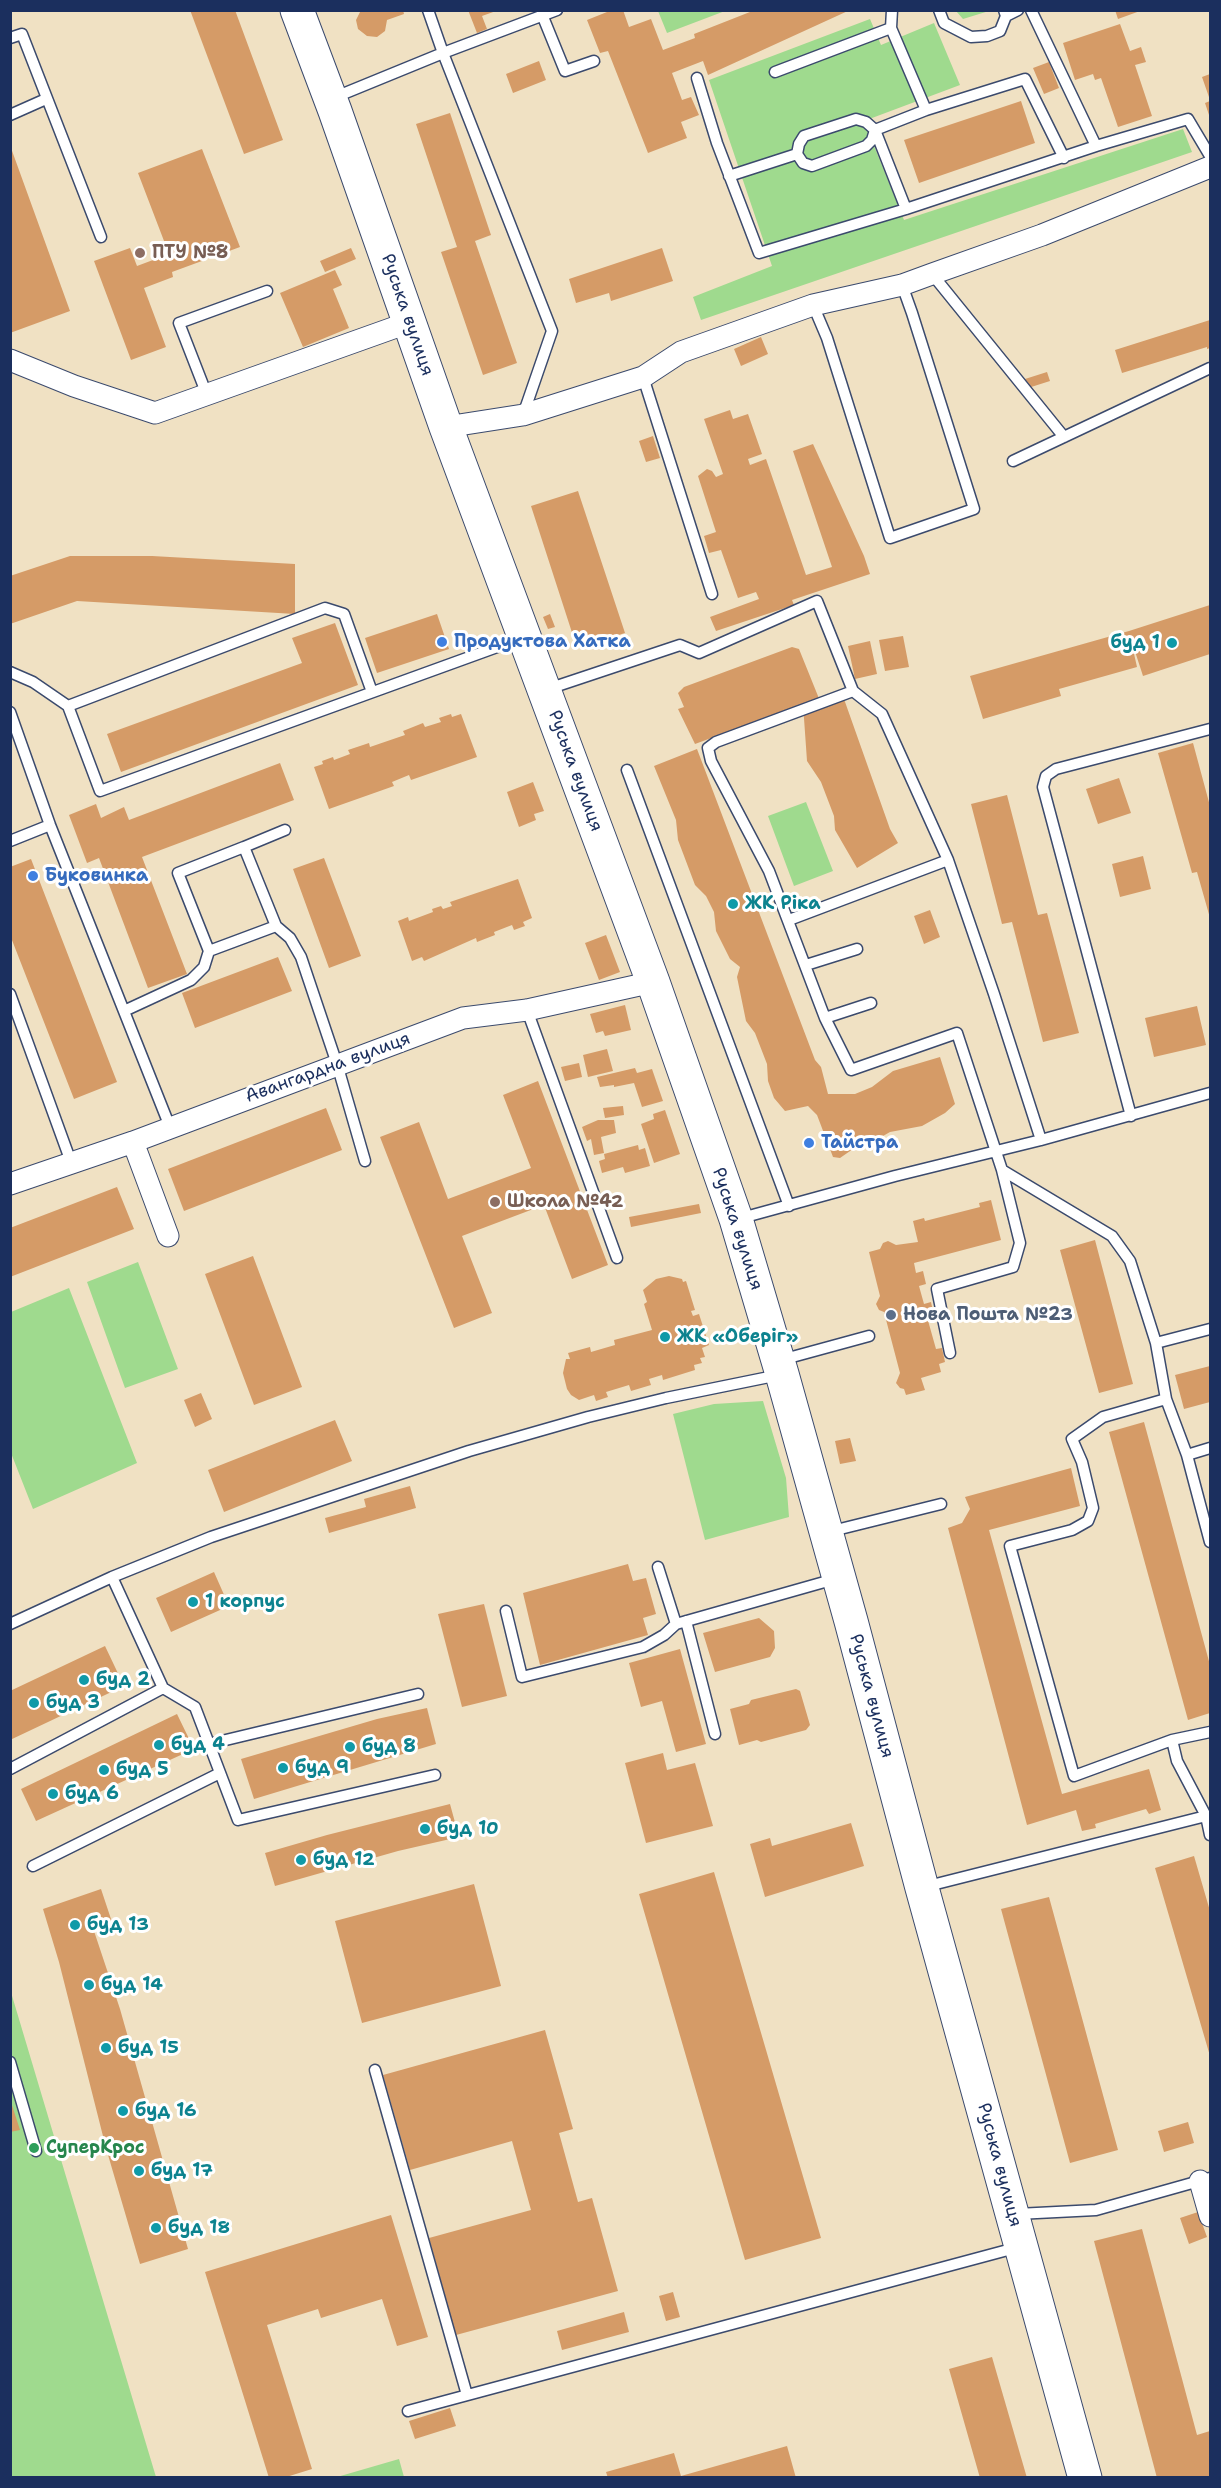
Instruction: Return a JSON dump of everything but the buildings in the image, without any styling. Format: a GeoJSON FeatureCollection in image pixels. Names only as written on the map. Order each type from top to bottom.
{"type":"FeatureCollection","features":[{"type":"Feature","properties":{"kind":"main road","name":"Руська вулиця"},"geometry":{"type":"LineString","coordinates":[[297,10],[446,427],[653,982],[736,1219],[826,1533],[1085,2478]]}},
{"type":"Feature","properties":{"kind":"street"},"geometry":{"type":"LineString","coordinates":[[446,427],[523,415],[643,377],[681,352],[813,305],[902,285],[1042,234],[1210,167]]}},
{"type":"Feature","properties":{"kind":"street"},"geometry":{"type":"LineString","coordinates":[[10,360],[74,386],[155,413],[410,322]]}},
{"type":"Feature","properties":{"kind":"street","name":"Авангардна вулиця"},"geometry":{"type":"LineString","coordinates":[[10,1184],[71,1161],[133,1142],[463,1018],[527,1010],[653,982]]}},
{"type":"Feature","properties":{"kind":"street"},"geometry":{"type":"LineString","coordinates":[[133,1142],[168,1236]]}},
{"type":"Feature","properties":{"kind":"street"},"geometry":{"type":"LineString","coordinates":[[1205,2180],[1210,2216]]}},
{"type":"Feature","properties":{"kind":"lane"},"geometry":{"type":"LineString","coordinates":[[428,10],[443,54],[552,330],[523,415]]}},
{"type":"Feature","properties":{"kind":"lane"},"geometry":{"type":"LineString","coordinates":[[892,10],[891,28],[926,110]]}},
{"type":"Feature","properties":{"kind":"lane"},"geometry":{"type":"LineString","coordinates":[[939,10],[944,23],[971,37],[987,36],[1000,31],[1005,13],[1018,10]]}},
{"type":"Feature","properties":{"kind":"lane"},"geometry":{"type":"LineString","coordinates":[[1031,10],[1096,146]]}},
{"type":"Feature","properties":{"kind":"lane"},"geometry":{"type":"LineString","coordinates":[[330,99],[558,11]]}},
{"type":"Feature","properties":{"kind":"lane"},"geometry":{"type":"LineString","coordinates":[[543,17],[565,71],[594,60]]}},
{"type":"Feature","properties":{"kind":"lane"},"geometry":{"type":"LineString","coordinates":[[775,72],[891,28]]}},
{"type":"Feature","properties":{"kind":"lane"},"geometry":{"type":"LineString","coordinates":[[10,38],[22,34],[101,237]]}},
{"type":"Feature","properties":{"kind":"lane"},"geometry":{"type":"LineString","coordinates":[[698,78],[729,176],[759,253],[906,209],[1096,146],[1188,119],[1210,156]]}},
{"type":"Feature","properties":{"kind":"lane"},"geometry":{"type":"LineString","coordinates":[[875,130],[926,110],[1025,78],[1064,158]]}},
{"type":"Feature","properties":{"kind":"lane"},"geometry":{"type":"LineString","coordinates":[[10,115],[46,99]]}},
{"type":"Feature","properties":{"kind":"lane"},"geometry":{"type":"LineString","coordinates":[[875,130],[872,140],[866,146],[812,166],[803,163],[797,154],[798,144],[804,136],[856,119],[867,122],[875,130],[906,209]]}},
{"type":"Feature","properties":{"kind":"lane"},"geometry":{"type":"LineString","coordinates":[[729,176],[797,154]]}},
{"type":"Feature","properties":{"kind":"lane"},"geometry":{"type":"LineString","coordinates":[[932,274],[1064,437]]}},
{"type":"Feature","properties":{"kind":"lane"},"geometry":{"type":"LineString","coordinates":[[813,305],[827,338],[890,538],[974,509],[902,285]]}},
{"type":"Feature","properties":{"kind":"lane"},"geometry":{"type":"LineString","coordinates":[[207,395],[179,323],[267,291]]}},
{"type":"Feature","properties":{"kind":"lane"},"geometry":{"type":"LineString","coordinates":[[1013,461],[1210,368]]}},
{"type":"Feature","properties":{"kind":"lane"},"geometry":{"type":"LineString","coordinates":[[643,377],[712,594]]}},
{"type":"Feature","properties":{"kind":"lane"},"geometry":{"type":"LineString","coordinates":[[544,690],[680,645],[699,653],[818,601],[853,691],[882,714],[948,860],[1041,1140]]}},
{"type":"Feature","properties":{"kind":"lane"},"geometry":{"type":"LineString","coordinates":[[68,705],[325,608],[344,615],[372,692]]}},
{"type":"Feature","properties":{"kind":"lane"},"geometry":{"type":"LineString","coordinates":[[10,672],[33,682],[68,705],[100,791],[525,637]]}},
{"type":"Feature","properties":{"kind":"lane"},"geometry":{"type":"LineString","coordinates":[[853,691],[716,742],[708,748],[711,761],[769,871],[825,1018],[851,1070],[957,1033],[1002,1170],[1020,1243],[1013,1267],[937,1289],[950,1353]]}},
{"type":"Feature","properties":{"kind":"lane"},"geometry":{"type":"LineString","coordinates":[[10,712],[50,825],[170,1127]]}},
{"type":"Feature","properties":{"kind":"lane"},"geometry":{"type":"LineString","coordinates":[[1131,1116],[1043,787],[1046,776],[1056,769],[1210,729]]}},
{"type":"Feature","properties":{"kind":"lane"},"geometry":{"type":"LineString","coordinates":[[627,770],[789,1206]]}},
{"type":"Feature","properties":{"kind":"lane"},"geometry":{"type":"LineString","coordinates":[[10,841],[50,825]]}},
{"type":"Feature","properties":{"kind":"lane"},"geometry":{"type":"LineString","coordinates":[[124,1011],[191,980],[204,967],[209,951],[178,873],[285,830]]}},
{"type":"Feature","properties":{"kind":"lane"},"geometry":{"type":"LineString","coordinates":[[244,847],[276,926],[290,938],[301,957],[337,1064],[365,1161]]}},
{"type":"Feature","properties":{"kind":"lane"},"geometry":{"type":"LineString","coordinates":[[789,920],[948,860]]}},
{"type":"Feature","properties":{"kind":"lane"},"geometry":{"type":"LineString","coordinates":[[209,951],[276,926]]}},
{"type":"Feature","properties":{"kind":"lane"},"geometry":{"type":"LineString","coordinates":[[806,965],[857,949]]}},
{"type":"Feature","properties":{"kind":"lane"},"geometry":{"type":"LineString","coordinates":[[10,994],[71,1161]]}},
{"type":"Feature","properties":{"kind":"lane"},"geometry":{"type":"LineString","coordinates":[[825,1018],[871,1003]]}},
{"type":"Feature","properties":{"kind":"lane"},"geometry":{"type":"LineString","coordinates":[[527,1010],[617,1258]]}},
{"type":"Feature","properties":{"kind":"lane"},"geometry":{"type":"LineString","coordinates":[[736,1219],[1041,1140],[1210,1093]]}},
{"type":"Feature","properties":{"kind":"lane"},"geometry":{"type":"LineString","coordinates":[[1002,1170],[1112,1236],[1130,1261],[1156,1342],[1166,1399],[1187,1455],[1210,1542]]}},
{"type":"Feature","properties":{"kind":"lane"},"geometry":{"type":"LineString","coordinates":[[1156,1342],[1210,1329]]}},
{"type":"Feature","properties":{"kind":"lane"},"geometry":{"type":"LineString","coordinates":[[10,1624],[112,1577],[211,1537],[469,1451],[610,1411],[780,1368],[869,1336]]}},
{"type":"Feature","properties":{"kind":"lane"},"geometry":{"type":"LineString","coordinates":[[1166,1399],[1103,1417],[1072,1439],[1082,1462],[1093,1508],[1088,1521],[1072,1530],[1010,1546],[1074,1776],[1172,1740],[1210,1732]]}},
{"type":"Feature","properties":{"kind":"lane"},"geometry":{"type":"LineString","coordinates":[[1187,1455],[1210,1448]]}},
{"type":"Feature","properties":{"kind":"lane"},"geometry":{"type":"LineString","coordinates":[[826,1533],[941,1504]]}},
{"type":"Feature","properties":{"kind":"lane"},"geometry":{"type":"LineString","coordinates":[[658,1567],[681,1622],[715,1734]]}},
{"type":"Feature","properties":{"kind":"lane"},"geometry":{"type":"LineString","coordinates":[[112,1577],[163,1688],[195,1707],[238,1820],[435,1775]]}},
{"type":"Feature","properties":{"kind":"lane"},"geometry":{"type":"LineString","coordinates":[[507,1611],[522,1677],[643,1647],[681,1622],[838,1578]]}},
{"type":"Feature","properties":{"kind":"lane"},"geometry":{"type":"LineString","coordinates":[[10,1769],[163,1688]]}},
{"type":"Feature","properties":{"kind":"lane"},"geometry":{"type":"LineString","coordinates":[[209,1744],[418,1694]]}},
{"type":"Feature","properties":{"kind":"lane"},"geometry":{"type":"LineString","coordinates":[[1172,1740],[1177,1761],[1206,1816],[1210,1833]]}},
{"type":"Feature","properties":{"kind":"lane"},"geometry":{"type":"LineString","coordinates":[[33,1866],[220,1773]]}},
{"type":"Feature","properties":{"kind":"lane"},"geometry":{"type":"LineString","coordinates":[[922,1888],[1206,1816]]}},
{"type":"Feature","properties":{"kind":"lane"},"geometry":{"type":"LineString","coordinates":[[10,2062],[36,2151]]}},
{"type":"Feature","properties":{"kind":"lane"},"geometry":{"type":"LineString","coordinates":[[375,2070],[467,2396]]}},
{"type":"Feature","properties":{"kind":"lane"},"geometry":{"type":"LineString","coordinates":[[1012,2214],[1096,2210],[1205,2180]]}},
{"type":"Feature","properties":{"kind":"lane"},"geometry":{"type":"LineString","coordinates":[[408,2411],[1021,2246]]}},
{"type":"Feature","properties":{"kind":"green space"},"geometry":{"type":"Polygon","coordinates":[[[989,10],[963,19],[956,11],[989,10]]]}},
{"type":"Feature","properties":{"kind":"green space"},"geometry":{"type":"Polygon","coordinates":[[[658,11],[725,11],[667,33],[658,11]]]}},
{"type":"Feature","properties":{"kind":"green space"},"geometry":{"type":"Polygon","coordinates":[[[870,19],[881,45],[934,23],[960,85],[864,121],[904,220],[1183,129],[1192,152],[701,320],[693,297],[772,266],[709,80],[870,19]]]}},
{"type":"Feature","properties":{"kind":"green space"},"geometry":{"type":"Polygon","coordinates":[[[806,802],[833,871],[794,886],[768,816],[806,802]]]}},
{"type":"Feature","properties":{"kind":"green space"},"geometry":{"type":"Polygon","coordinates":[[[138,1262],[178,1369],[125,1388],[87,1282],[138,1262]]]}},
{"type":"Feature","properties":{"kind":"green space"},"geometry":{"type":"Polygon","coordinates":[[[69,1288],[137,1463],[33,1509],[11,1453],[11,1312],[69,1288]]]}},
{"type":"Feature","properties":{"kind":"green space"},"geometry":{"type":"Polygon","coordinates":[[[763,1401],[786,1478],[789,1517],[705,1540],[673,1414],[714,1404],[763,1401]]]}},
{"type":"Feature","properties":{"kind":"green space","name":"СуперКрос"},"geometry":{"type":"Polygon","coordinates":[[[10,1989],[105,2307],[156,2477],[11,2477],[10,1989]]]}},
{"type":"Feature","properties":{"kind":"green space"},"geometry":{"type":"Polygon","coordinates":[[[399,2459],[404,2477],[337,2477],[399,2459]]]}},
{"type":"Feature","properties":{"kind":"place","name":"ПТУ №8"},"geometry":{"type":"Point","coordinates":[140,253]}},
{"type":"Feature","properties":{"kind":"place","name":"Продуктова Хатка"},"geometry":{"type":"Point","coordinates":[442,642]}},
{"type":"Feature","properties":{"kind":"place","name":"буд 1"},"geometry":{"type":"Point","coordinates":[1172,643]}},
{"type":"Feature","properties":{"kind":"place","name":"Буковинка"},"geometry":{"type":"Point","coordinates":[33,876]}},
{"type":"Feature","properties":{"kind":"place","name":"ЖК Ріка"},"geometry":{"type":"Point","coordinates":[733,904]}},
{"type":"Feature","properties":{"kind":"place","name":"Тайстра"},"geometry":{"type":"Point","coordinates":[809,1143]}},
{"type":"Feature","properties":{"kind":"place","name":"Школа №42"},"geometry":{"type":"Point","coordinates":[495,1202]}},
{"type":"Feature","properties":{"kind":"place","name":"Нова Пошта №23"},"geometry":{"type":"Point","coordinates":[891,1315]}},
{"type":"Feature","properties":{"kind":"place","name":"ЖК «Оберіг»"},"geometry":{"type":"Point","coordinates":[665,1337]}},
{"type":"Feature","properties":{"kind":"place","name":"1 корпус"},"geometry":{"type":"Point","coordinates":[193,1602]}},
{"type":"Feature","properties":{"kind":"place","name":"буд 2"},"geometry":{"type":"Point","coordinates":[84,1680]}},
{"type":"Feature","properties":{"kind":"place","name":"буд 3"},"geometry":{"type":"Point","coordinates":[34,1703]}},
{"type":"Feature","properties":{"kind":"place","name":"буд 4"},"geometry":{"type":"Point","coordinates":[159,1745]}},
{"type":"Feature","properties":{"kind":"place","name":"буд 8"},"geometry":{"type":"Point","coordinates":[350,1747]}},
{"type":"Feature","properties":{"kind":"place","name":"буд 9"},"geometry":{"type":"Point","coordinates":[283,1768]}},
{"type":"Feature","properties":{"kind":"place","name":"буд 5"},"geometry":{"type":"Point","coordinates":[104,1770]}},
{"type":"Feature","properties":{"kind":"place","name":"буд 6"},"geometry":{"type":"Point","coordinates":[53,1794]}},
{"type":"Feature","properties":{"kind":"place","name":"буд 10"},"geometry":{"type":"Point","coordinates":[425,1829]}},
{"type":"Feature","properties":{"kind":"place","name":"буд 12"},"geometry":{"type":"Point","coordinates":[301,1860]}},
{"type":"Feature","properties":{"kind":"place","name":"буд 13"},"geometry":{"type":"Point","coordinates":[75,1925]}},
{"type":"Feature","properties":{"kind":"place","name":"буд 14"},"geometry":{"type":"Point","coordinates":[89,1985]}},
{"type":"Feature","properties":{"kind":"place","name":"буд 15"},"geometry":{"type":"Point","coordinates":[106,2048]}},
{"type":"Feature","properties":{"kind":"place","name":"буд 16"},"geometry":{"type":"Point","coordinates":[123,2111]}},
{"type":"Feature","properties":{"kind":"place","name":"СуперКрос"},"geometry":{"type":"Point","coordinates":[34,2148]}},
{"type":"Feature","properties":{"kind":"place","name":"буд 17"},"geometry":{"type":"Point","coordinates":[139,2171]}},
{"type":"Feature","properties":{"kind":"place","name":"буд 18"},"geometry":{"type":"Point","coordinates":[156,2228]}}]}
